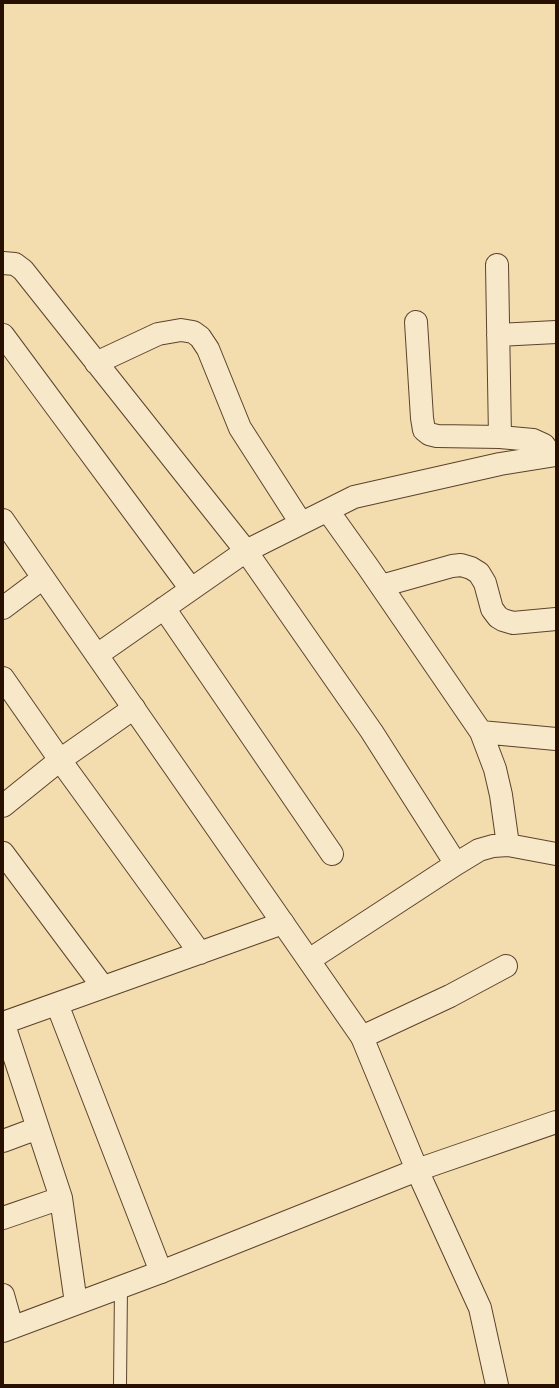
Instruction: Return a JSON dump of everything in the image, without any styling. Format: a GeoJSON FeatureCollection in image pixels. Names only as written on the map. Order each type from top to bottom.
{"type":"FeatureCollection","features":[{"type":"Feature","properties":{"kind":"street"},"geometry":{"type":"LineString","coordinates":[[3,263],[15,264],[23,270],[246,551],[372,732],[456,864]]}},
{"type":"Feature","properties":{"kind":"street"},"geometry":{"type":"LineString","coordinates":[[497,266],[500,437]]}},
{"type":"Feature","properties":{"kind":"street"},"geometry":{"type":"LineString","coordinates":[[416,322],[424,430],[429,434],[437,436],[500,437],[533,440],[544,445],[553,455]]}},
{"type":"Feature","properties":{"kind":"street"},"geometry":{"type":"LineString","coordinates":[[96,363],[158,334],[181,330],[192,332],[200,337],[208,349],[240,428],[302,523]]}},
{"type":"Feature","properties":{"kind":"street"},"geometry":{"type":"LineString","coordinates":[[498,336],[556,332]]}},
{"type":"Feature","properties":{"kind":"street"},"geometry":{"type":"LineString","coordinates":[[3,335],[191,589]]}},
{"type":"Feature","properties":{"kind":"street"},"geometry":{"type":"LineString","coordinates":[[97,655],[246,551],[354,497],[500,464],[553,455]]}},
{"type":"Feature","properties":{"kind":"street"},"geometry":{"type":"LineString","coordinates":[[328,511],[481,732],[495,769],[501,795],[508,845]]}},
{"type":"Feature","properties":{"kind":"street"},"geometry":{"type":"LineString","coordinates":[[3,520],[362,1037],[417,1170],[480,1308],[497,1385]]}},
{"type":"Feature","properties":{"kind":"street"},"geometry":{"type":"LineString","coordinates":[[381,586],[452,566],[461,565],[471,568],[479,573],[485,583],[492,609],[498,617],[503,620],[513,623],[556,619]]}},
{"type":"Feature","properties":{"kind":"street"},"geometry":{"type":"LineString","coordinates":[[3,608],[43,578]]}},
{"type":"Feature","properties":{"kind":"street"},"geometry":{"type":"LineString","coordinates":[[164,608],[332,854]]}},
{"type":"Feature","properties":{"kind":"street"},"geometry":{"type":"LineString","coordinates":[[3,678],[60,760],[200,953]]}},
{"type":"Feature","properties":{"kind":"street"},"geometry":{"type":"LineString","coordinates":[[3,806],[60,760],[134,708]]}},
{"type":"Feature","properties":{"kind":"street"},"geometry":{"type":"LineString","coordinates":[[481,732],[556,739]]}},
{"type":"Feature","properties":{"kind":"street"},"geometry":{"type":"LineString","coordinates":[[309,960],[479,850],[493,846],[508,845],[556,854]]}},
{"type":"Feature","properties":{"kind":"street"},"geometry":{"type":"LineString","coordinates":[[3,853],[103,987]]}},
{"type":"Feature","properties":{"kind":"street"},"geometry":{"type":"LineString","coordinates":[[76,1303],[61,1198],[3,1022],[284,923]]}},
{"type":"Feature","properties":{"kind":"street"},"geometry":{"type":"LineString","coordinates":[[362,1037],[450,996],[506,966]]}},
{"type":"Feature","properties":{"kind":"street"},"geometry":{"type":"LineString","coordinates":[[57,1004],[161,1272]]}},
{"type":"Feature","properties":{"kind":"street"},"geometry":{"type":"LineString","coordinates":[[3,1295],[7,1329],[161,1272],[417,1170],[556,1122]]}},
{"type":"Feature","properties":{"kind":"street"},"geometry":{"type":"LineString","coordinates":[[3,1140],[38,1128]]}},
{"type":"Feature","properties":{"kind":"street"},"geometry":{"type":"LineString","coordinates":[[3,1218],[61,1198]]}},
{"type":"Feature","properties":{"kind":"lane"},"geometry":{"type":"LineString","coordinates":[[120,1385],[121,1287]]}}]}
